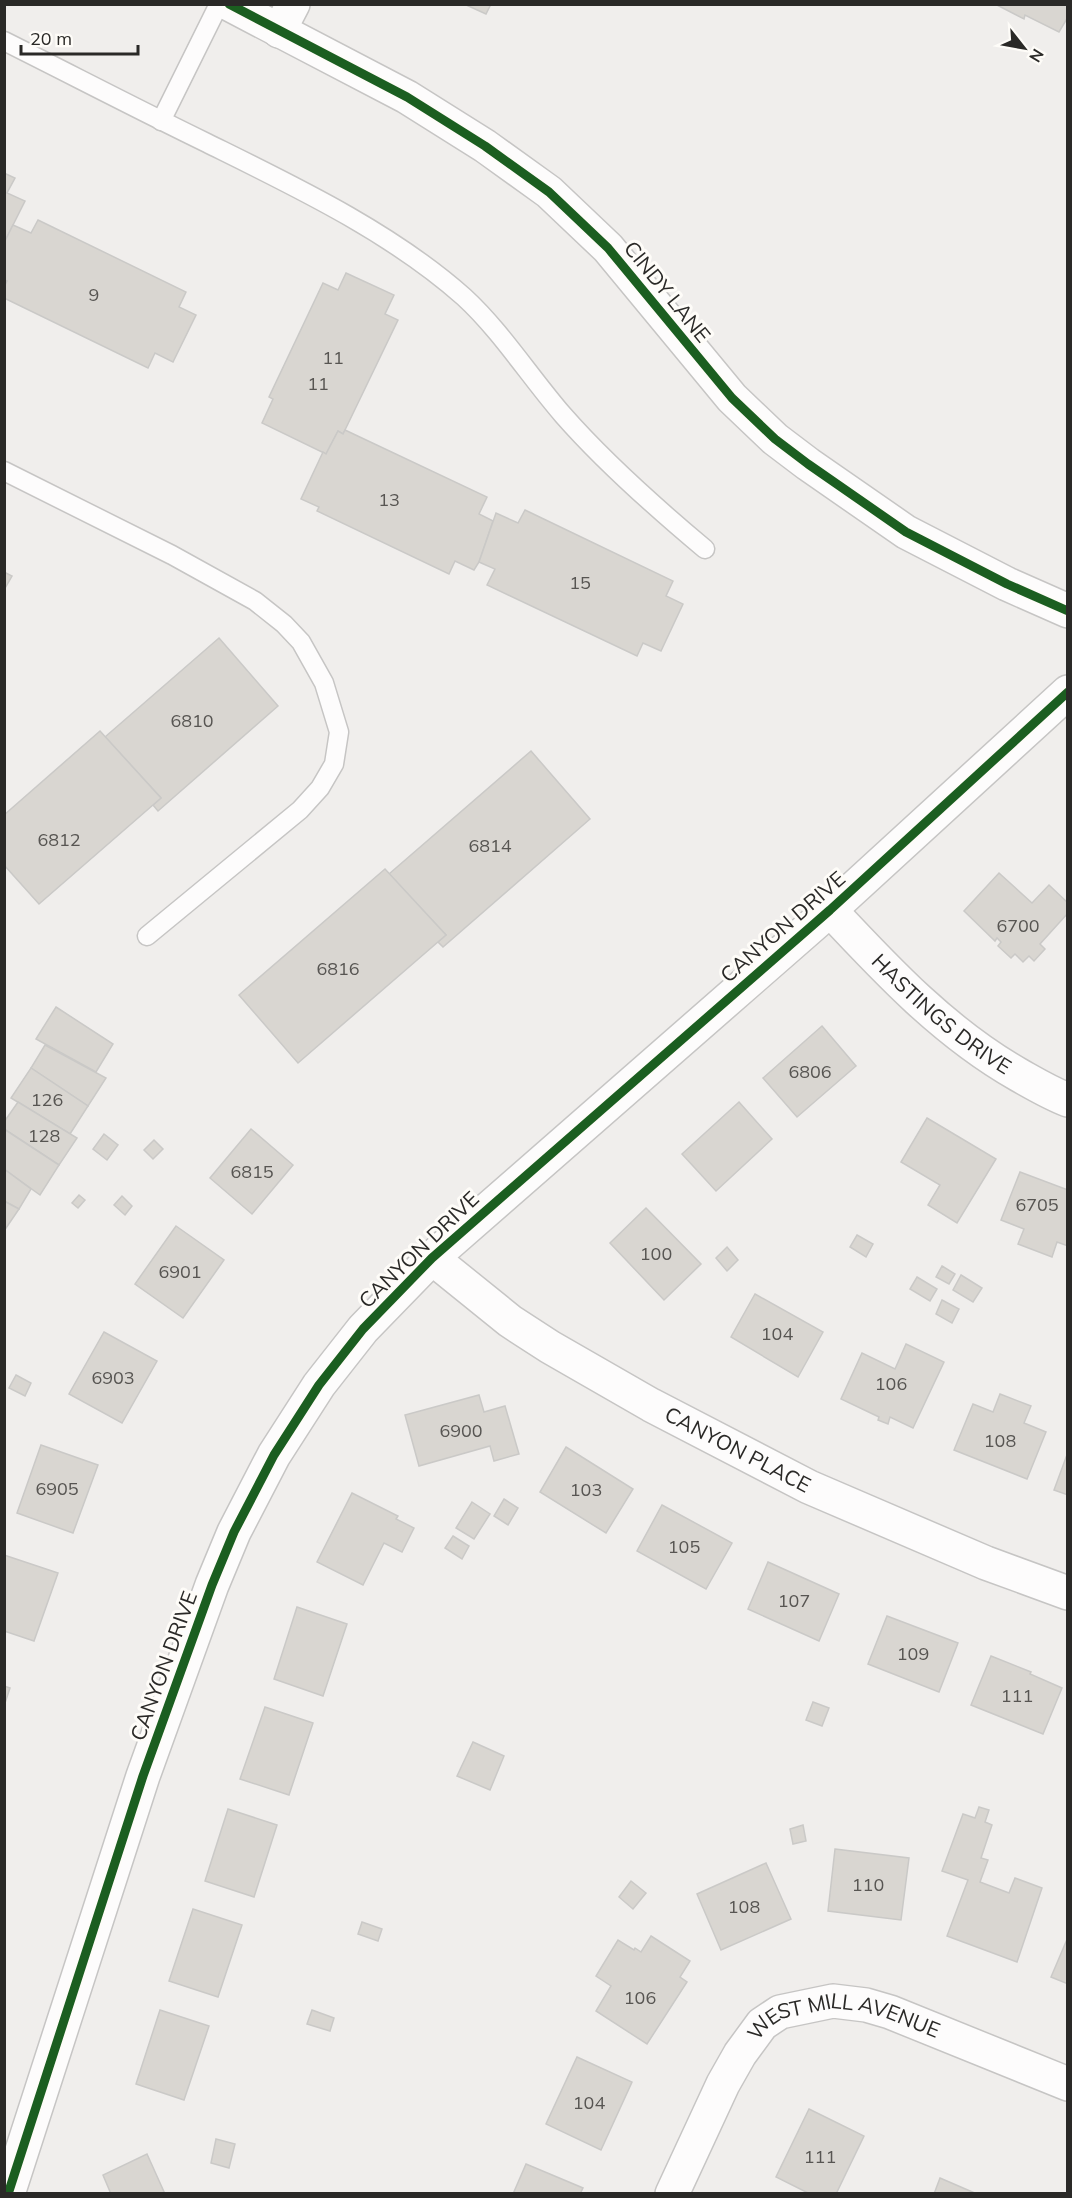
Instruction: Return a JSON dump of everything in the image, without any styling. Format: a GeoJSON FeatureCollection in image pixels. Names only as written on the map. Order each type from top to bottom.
{"type":"FeatureCollection","features":[{"type":"Feature","properties":{"kind":"street","name":"CINDY LANE"},"geometry":{"type":"LineString","coordinates":[[229,4],[286,18],[485,146],[549,192],[608,248],[732,398],[756,423],[808,464],[906,532],[1006,584],[1068,611]]}},
{"type":"Feature","properties":{"kind":"street","name":"CANYON DRIVE"},"geometry":{"type":"LineString","coordinates":[[8,2193],[143,1776],[212,1585],[234,1533],[274,1455],[319,1385],[363,1329],[432,1258],[831,910],[1068,692]]}},
{"type":"Feature","properties":{"kind":"street","name":"HASTINGS DRIVE"},"geometry":{"type":"LineString","coordinates":[[831,910],[888,972],[964,1040],[1053,1094],[1068,1100]]}},
{"type":"Feature","properties":{"kind":"street","name":"CANYON PLACE"},"geometry":{"type":"LineString","coordinates":[[432,1258],[510,1321],[550,1347],[651,1405],[809,1487],[986,1563],[1068,1593]]}},
{"type":"Feature","properties":{"kind":"street","name":"WEST MILL AVENUE"},"geometry":{"type":"LineString","coordinates":[[672,2193],[723,2084],[740,2054],[762,2024],[780,2012],[833,2001],[866,2005],[890,2012],[1068,2084]]}},
{"type":"Feature","properties":{"kind":"lane"},"geometry":{"type":"LineString","coordinates":[[161,121],[219,4]]}},
{"type":"Feature","properties":{"kind":"lane"},"geometry":{"type":"LineString","coordinates":[[4,41],[334,208],[422,265],[464,298],[499,336],[565,418],[668,517],[705,549]]}},
{"type":"Feature","properties":{"kind":"lane"},"geometry":{"type":"LineString","coordinates":[[4,471],[172,555],[255,601],[284,624],[301,642],[324,682],[339,732],[334,764],[320,788],[300,810],[147,936]]}},
{"type":"Feature","properties":{"kind":"building"},"geometry":{"type":"Polygon","coordinates":[[[464,4],[491,4],[486,14],[464,4]]]}},
{"type":"Feature","properties":{"kind":"building"},"geometry":{"type":"Polygon","coordinates":[[[995,4],[1068,4],[1068,17],[1059,32],[1025,15],[1024,19],[995,4]]]}},
{"type":"Feature","properties":{"kind":"building"},"geometry":{"type":"Polygon","coordinates":[[[4,173],[15,178],[7,193],[25,201],[4,243],[4,173]]]}},
{"type":"Feature","properties":{"kind":"building"},"geometry":{"type":"Polygon","coordinates":[[[38,220],[186,292],[179,307],[196,315],[173,362],[155,353],[148,368],[4,298],[4,287],[7,281],[4,280],[4,243],[13,225],[31,233],[38,220]]]}},
{"type":"Feature","properties":{"kind":"building"},"geometry":{"type":"Polygon","coordinates":[[[346,273],[394,295],[385,314],[398,320],[343,434],[338,431],[326,454],[262,423],[273,399],[269,397],[323,283],[338,290],[346,273]]]}},
{"type":"Feature","properties":{"kind":"building"},"geometry":{"type":"Polygon","coordinates":[[[345,430],[487,497],[479,514],[493,521],[474,570],[455,561],[449,574],[317,511],[319,507],[301,499],[323,452],[326,454],[338,431],[343,434],[345,430]]]}},
{"type":"Feature","properties":{"kind":"building"},"geometry":{"type":"Polygon","coordinates":[[[525,510],[673,581],[666,596],[683,604],[661,651],[643,643],[637,656],[487,585],[495,569],[479,562],[496,513],[518,523],[525,510]]]}},
{"type":"Feature","properties":{"kind":"building"},"geometry":{"type":"Polygon","coordinates":[[[4,572],[12,576],[4,590],[4,572]]]}},
{"type":"Feature","properties":{"kind":"building"},"geometry":{"type":"Polygon","coordinates":[[[219,638],[278,706],[158,811],[153,805],[161,798],[105,737],[219,638]]]}},
{"type":"Feature","properties":{"kind":"building"},"geometry":{"type":"Polygon","coordinates":[[[100,731],[161,798],[39,904],[4,865],[4,815],[100,731]]]}},
{"type":"Feature","properties":{"kind":"building"},"geometry":{"type":"Polygon","coordinates":[[[531,751],[590,819],[443,947],[438,942],[446,935],[389,874],[531,751]]]}},
{"type":"Feature","properties":{"kind":"building"},"geometry":{"type":"Polygon","coordinates":[[[385,869],[446,935],[298,1063],[239,995],[385,869]]]}},
{"type":"Feature","properties":{"kind":"building"},"geometry":{"type":"Polygon","coordinates":[[[999,873],[1032,903],[1049,885],[1068,903],[1068,913],[1040,944],[1045,949],[1034,961],[1029,956],[1023,962],[1015,954],[1011,958],[998,946],[1001,942],[997,938],[995,941],[964,911],[999,873]]]}},
{"type":"Feature","properties":{"kind":"building"},"geometry":{"type":"Polygon","coordinates":[[[56,1007],[113,1044],[96,1072],[36,1039],[56,1007]]]}},
{"type":"Feature","properties":{"kind":"building"},"geometry":{"type":"Polygon","coordinates":[[[822,1026],[856,1066],[797,1117],[763,1078],[822,1026]]]}},
{"type":"Feature","properties":{"kind":"building"},"geometry":{"type":"Polygon","coordinates":[[[45,1045],[106,1078],[88,1106],[31,1068],[45,1045]]]}},
{"type":"Feature","properties":{"kind":"building"},"geometry":{"type":"Polygon","coordinates":[[[31,1068],[88,1106],[70,1134],[11,1098],[31,1068]]]}},
{"type":"Feature","properties":{"kind":"building"},"geometry":{"type":"Polygon","coordinates":[[[18,1102],[77,1138],[59,1165],[4,1129],[4,1122],[18,1102]]]}},
{"type":"Feature","properties":{"kind":"building"},"geometry":{"type":"Polygon","coordinates":[[[739,1102],[772,1139],[716,1191],[682,1154],[739,1102]]]}},
{"type":"Feature","properties":{"kind":"building"},"geometry":{"type":"Polygon","coordinates":[[[927,1118],[996,1159],[957,1223],[928,1205],[940,1185],[901,1162],[927,1118]]]}},
{"type":"Feature","properties":{"kind":"building"},"geometry":{"type":"Polygon","coordinates":[[[4,1129],[59,1165],[40,1195],[4,1169],[4,1129]]]}},
{"type":"Feature","properties":{"kind":"building"},"geometry":{"type":"Polygon","coordinates":[[[251,1129],[293,1165],[252,1214],[210,1178],[251,1129]]]}},
{"type":"Feature","properties":{"kind":"building"},"geometry":{"type":"Polygon","coordinates":[[[104,1134],[118,1145],[107,1160],[93,1149],[104,1134]]]}},
{"type":"Feature","properties":{"kind":"building"},"geometry":{"type":"Polygon","coordinates":[[[154,1140],[163,1149],[153,1159],[144,1150],[154,1140]]]}},
{"type":"Feature","properties":{"kind":"building"},"geometry":{"type":"Polygon","coordinates":[[[4,1169],[31,1189],[19,1209],[4,1201],[4,1169]]]}},
{"type":"Feature","properties":{"kind":"building"},"geometry":{"type":"Polygon","coordinates":[[[1020,1172],[1068,1190],[1068,1246],[1057,1242],[1052,1257],[1018,1244],[1024,1229],[1001,1220],[1020,1172]]]}},
{"type":"Feature","properties":{"kind":"building"},"geometry":{"type":"Polygon","coordinates":[[[79,1195],[85,1200],[78,1208],[72,1203],[79,1195]]]}},
{"type":"Feature","properties":{"kind":"building"},"geometry":{"type":"Polygon","coordinates":[[[122,1196],[132,1206],[125,1215],[114,1205],[122,1196]]]}},
{"type":"Feature","properties":{"kind":"building"},"geometry":{"type":"Polygon","coordinates":[[[4,1201],[19,1209],[4,1231],[4,1201]]]}},
{"type":"Feature","properties":{"kind":"building"},"geometry":{"type":"Polygon","coordinates":[[[646,1208],[701,1264],[664,1300],[610,1243],[646,1208]]]}},
{"type":"Feature","properties":{"kind":"building"},"geometry":{"type":"Polygon","coordinates":[[[176,1226],[224,1260],[183,1318],[135,1284],[176,1226]]]}},
{"type":"Feature","properties":{"kind":"building"},"geometry":{"type":"Polygon","coordinates":[[[857,1235],[873,1244],[866,1257],[850,1247],[857,1235]]]}},
{"type":"Feature","properties":{"kind":"building"},"geometry":{"type":"Polygon","coordinates":[[[727,1247],[738,1260],[727,1271],[716,1258],[727,1247]]]}},
{"type":"Feature","properties":{"kind":"building"},"geometry":{"type":"Polygon","coordinates":[[[942,1266],[955,1274],[949,1284],[936,1277],[942,1266]]]}},
{"type":"Feature","properties":{"kind":"building"},"geometry":{"type":"Polygon","coordinates":[[[961,1275],[982,1288],[973,1302],[953,1290],[961,1275]]]}},
{"type":"Feature","properties":{"kind":"building"},"geometry":{"type":"Polygon","coordinates":[[[917,1277],[937,1289],[930,1301],[910,1289],[917,1277]]]}},
{"type":"Feature","properties":{"kind":"building"},"geometry":{"type":"Polygon","coordinates":[[[755,1294],[823,1332],[798,1377],[731,1337],[755,1294]]]}},
{"type":"Feature","properties":{"kind":"building"},"geometry":{"type":"Polygon","coordinates":[[[942,1300],[959,1309],[952,1323],[936,1314],[942,1300]]]}},
{"type":"Feature","properties":{"kind":"building"},"geometry":{"type":"Polygon","coordinates":[[[104,1332],[157,1361],[122,1423],[69,1394],[104,1332]]]}},
{"type":"Feature","properties":{"kind":"building"},"geometry":{"type":"Polygon","coordinates":[[[906,1344],[944,1362],[913,1428],[890,1417],[888,1424],[878,1420],[879,1417],[841,1399],[862,1353],[895,1369],[906,1344]]]}},
{"type":"Feature","properties":{"kind":"building"},"geometry":{"type":"Polygon","coordinates":[[[16,1375],[31,1383],[25,1396],[9,1388],[16,1375]]]}},
{"type":"Feature","properties":{"kind":"building"},"geometry":{"type":"Polygon","coordinates":[[[1000,1394],[1031,1406],[1024,1423],[1046,1432],[1027,1479],[954,1450],[973,1404],[993,1412],[1000,1394]]]}},
{"type":"Feature","properties":{"kind":"building"},"geometry":{"type":"Polygon","coordinates":[[[479,1395],[484,1412],[505,1406],[519,1454],[494,1461],[490,1446],[419,1466],[405,1415],[479,1395]]]}},
{"type":"Feature","properties":{"kind":"building"},"geometry":{"type":"Polygon","coordinates":[[[41,1445],[98,1465],[73,1533],[17,1513],[41,1445]]]}},
{"type":"Feature","properties":{"kind":"building"},"geometry":{"type":"Polygon","coordinates":[[[566,1447],[633,1489],[606,1533],[540,1492],[566,1447]]]}},
{"type":"Feature","properties":{"kind":"building"},"geometry":{"type":"Polygon","coordinates":[[[1068,1452],[1068,1495],[1054,1490],[1068,1452]]]}},
{"type":"Feature","properties":{"kind":"building"},"geometry":{"type":"Polygon","coordinates":[[[352,1493],[398,1516],[396,1519],[414,1528],[402,1552],[384,1543],[363,1585],[317,1562],[352,1493]]]}},
{"type":"Feature","properties":{"kind":"building"},"geometry":{"type":"Polygon","coordinates":[[[504,1499],[518,1508],[508,1525],[494,1516],[504,1499]]]}},
{"type":"Feature","properties":{"kind":"building"},"geometry":{"type":"Polygon","coordinates":[[[472,1502],[490,1514],[474,1539],[456,1528],[472,1502]]]}},
{"type":"Feature","properties":{"kind":"building"},"geometry":{"type":"Polygon","coordinates":[[[662,1505],[732,1543],[706,1589],[637,1551],[662,1505]]]}},
{"type":"Feature","properties":{"kind":"building"},"geometry":{"type":"Polygon","coordinates":[[[453,1536],[469,1546],[462,1559],[445,1548],[453,1536]]]}},
{"type":"Feature","properties":{"kind":"building"},"geometry":{"type":"Polygon","coordinates":[[[4,1555],[58,1573],[34,1641],[4,1631],[4,1555]]]}},
{"type":"Feature","properties":{"kind":"building"},"geometry":{"type":"Polygon","coordinates":[[[768,1562],[839,1594],[819,1641],[748,1609],[768,1562]]]}},
{"type":"Feature","properties":{"kind":"building"},"geometry":{"type":"Polygon","coordinates":[[[297,1607],[347,1624],[323,1696],[274,1679],[297,1607]]]}},
{"type":"Feature","properties":{"kind":"building"},"geometry":{"type":"Polygon","coordinates":[[[887,1616],[958,1643],[939,1692],[868,1664],[887,1616]]]}},
{"type":"Feature","properties":{"kind":"building"},"geometry":{"type":"Polygon","coordinates":[[[991,1656],[1031,1672],[1030,1674],[1062,1688],[1043,1734],[971,1705],[991,1656]]]}},
{"type":"Feature","properties":{"kind":"building"},"geometry":{"type":"Polygon","coordinates":[[[4,1686],[10,1688],[4,1706],[4,1686]]]}},
{"type":"Feature","properties":{"kind":"building"},"geometry":{"type":"Polygon","coordinates":[[[813,1702],[829,1708],[822,1726],[806,1720],[813,1702]]]}},
{"type":"Feature","properties":{"kind":"building"},"geometry":{"type":"Polygon","coordinates":[[[265,1707],[313,1723],[289,1795],[240,1779],[265,1707]]]}},
{"type":"Feature","properties":{"kind":"building"},"geometry":{"type":"Polygon","coordinates":[[[473,1742],[504,1756],[490,1790],[457,1776],[473,1742]]]}},
{"type":"Feature","properties":{"kind":"building"},"geometry":{"type":"Polygon","coordinates":[[[979,1807],[989,1810],[985,1822],[992,1825],[981,1858],[988,1860],[980,1882],[1009,1893],[1015,1878],[1042,1888],[1017,1962],[947,1936],[968,1880],[942,1871],[963,1814],[975,1818],[979,1807]]]}},
{"type":"Feature","properties":{"kind":"building"},"geometry":{"type":"Polygon","coordinates":[[[228,1809],[277,1825],[254,1897],[205,1881],[228,1809]]]}},
{"type":"Feature","properties":{"kind":"building"},"geometry":{"type":"Polygon","coordinates":[[[803,1825],[806,1841],[793,1844],[790,1829],[803,1825]]]}},
{"type":"Feature","properties":{"kind":"building"},"geometry":{"type":"Polygon","coordinates":[[[835,1849],[909,1858],[901,1920],[828,1911],[835,1849]]]}},
{"type":"Feature","properties":{"kind":"building"},"geometry":{"type":"Polygon","coordinates":[[[766,1863],[791,1919],[721,1950],[697,1894],[766,1863]]]}},
{"type":"Feature","properties":{"kind":"building"},"geometry":{"type":"Polygon","coordinates":[[[631,1881],[646,1893],[633,1909],[619,1897],[631,1881]]]}},
{"type":"Feature","properties":{"kind":"building"},"geometry":{"type":"Polygon","coordinates":[[[193,1909],[242,1925],[218,1997],[169,1981],[193,1909]]]}},
{"type":"Feature","properties":{"kind":"building"},"geometry":{"type":"Polygon","coordinates":[[[362,1922],[382,1929],[378,1941],[358,1934],[362,1922]]]}},
{"type":"Feature","properties":{"kind":"building"},"geometry":{"type":"Polygon","coordinates":[[[651,1936],[690,1961],[680,1977],[687,1982],[647,2044],[596,2011],[611,1986],[596,1976],[618,1940],[641,1952],[651,1936]]]}},
{"type":"Feature","properties":{"kind":"building"},"geometry":{"type":"Polygon","coordinates":[[[1068,1937],[1068,1984],[1051,1977],[1068,1937]]]}},
{"type":"Feature","properties":{"kind":"building"},"geometry":{"type":"Polygon","coordinates":[[[160,2010],[209,2026],[184,2100],[136,2084],[160,2010]]]}},
{"type":"Feature","properties":{"kind":"building"},"geometry":{"type":"Polygon","coordinates":[[[312,2010],[334,2018],[330,2031],[307,2024],[312,2010]]]}},
{"type":"Feature","properties":{"kind":"building"},"geometry":{"type":"Polygon","coordinates":[[[577,2057],[632,2082],[601,2150],[546,2124],[577,2057]]]}},
{"type":"Feature","properties":{"kind":"building"},"geometry":{"type":"Polygon","coordinates":[[[809,2109],[864,2136],[836,2194],[810,2194],[776,2177],[809,2109]]]}},
{"type":"Feature","properties":{"kind":"building"},"geometry":{"type":"Polygon","coordinates":[[[216,2139],[235,2144],[229,2168],[211,2163],[216,2139]]]}},
{"type":"Feature","properties":{"kind":"building"},"geometry":{"type":"Polygon","coordinates":[[[147,2154],[165,2194],[111,2194],[103,2175],[147,2154]]]}},
{"type":"Feature","properties":{"kind":"building"},"geometry":{"type":"Polygon","coordinates":[[[526,2164],[583,2188],[580,2194],[513,2194],[526,2164]]]}},
{"type":"Feature","properties":{"kind":"building"},"geometry":{"type":"Polygon","coordinates":[[[940,2178],[977,2194],[934,2194],[940,2178]]]}},
{"type":"Feature","properties":{"kind":"cycle path"},"geometry":{"type":"LineString","coordinates":[[229,4],[407,97],[485,146],[549,192],[608,248],[732,398],[775,439],[906,532],[1007,584],[1068,611]]}},
{"type":"Feature","properties":{"kind":"cycle path"},"geometry":{"type":"LineString","coordinates":[[8,2194],[143,1776],[212,1585],[234,1532],[274,1455],[319,1385],[363,1329],[432,1258],[830,910],[1068,692]]}}]}
